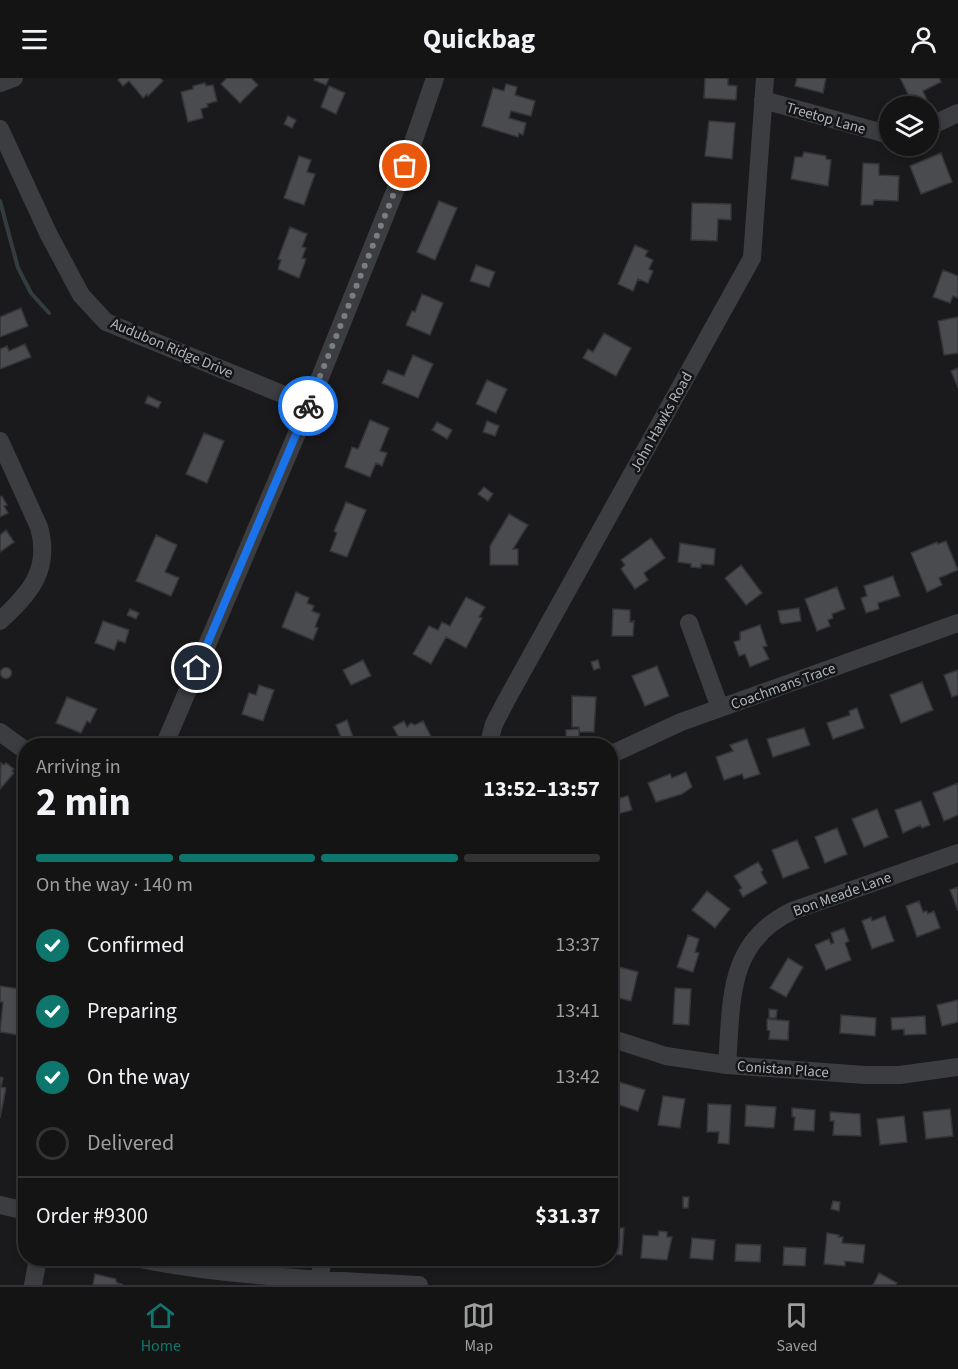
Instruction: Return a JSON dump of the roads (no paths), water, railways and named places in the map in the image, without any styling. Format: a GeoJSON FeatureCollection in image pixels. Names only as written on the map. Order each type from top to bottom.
{"type":"FeatureCollection","features":[{"type":"Feature","properties":{"kind":"street"},"geometry":{"type":"LineString","coordinates":[[0,83],[14,78]]}},
{"type":"Feature","properties":{"kind":"street"},"geometry":{"type":"LineString","coordinates":[[167,738],[309,405],[405,166],[435,78]]}},
{"type":"Feature","properties":{"kind":"street","name":"John Hawks Road"},"geometry":{"type":"LineString","coordinates":[[490,738],[494,724],[506,701],[752,258],[765,78]]}},
{"type":"Feature","properties":{"kind":"street","name":"Treetop Lane"},"geometry":{"type":"LineString","coordinates":[[763,100],[879,132]]}},
{"type":"Feature","properties":{"kind":"street"},"geometry":{"type":"LineString","coordinates":[[939,122],[958,113]]}},
{"type":"Feature","properties":{"kind":"street","name":"Audubon Ridge Drive"},"geometry":{"type":"LineString","coordinates":[[0,129],[48,233],[81,295],[106,322],[309,405]]}},
{"type":"Feature","properties":{"kind":"street"},"geometry":{"type":"LineString","coordinates":[[0,441],[39,527],[43,541],[43,555],[34,584],[27,595],[0,621]]}},
{"type":"Feature","properties":{"kind":"street"},"geometry":{"type":"LineString","coordinates":[[689,622],[720,708]]}},
{"type":"Feature","properties":{"kind":"street","name":"Coachmans Trace"},"geometry":{"type":"LineString","coordinates":[[618,751],[681,722],[958,623]]}},
{"type":"Feature","properties":{"kind":"street"},"geometry":{"type":"LineString","coordinates":[[0,732],[18,745]]}},
{"type":"Feature","properties":{"kind":"street","name":"Bon Meade Lane"},"geometry":{"type":"LineString","coordinates":[[727,1065],[736,974],[747,950],[759,933],[792,911],[958,853]]}},
{"type":"Feature","properties":{"kind":"street","name":"Conistan Place"},"geometry":{"type":"LineString","coordinates":[[618,1041],[666,1056],[727,1065],[865,1075],[900,1075],[958,1067]]}},
{"type":"Feature","properties":{"kind":"street"},"geometry":{"type":"LineString","coordinates":[[0,1205],[18,1209]]}},
{"type":"Feature","properties":{"kind":"street"},"geometry":{"type":"LineString","coordinates":[[33,1285],[37,1266]]}},
{"type":"Feature","properties":{"kind":"street"},"geometry":{"type":"LineString","coordinates":[[179,1266],[318,1282],[419,1285]]}},
{"type":"Feature","properties":{"kind":"street"},"geometry":{"type":"LineString","coordinates":[[318,1282],[321,1266]]}},
{"type":"Feature","properties":{"kind":"waterway"},"geometry":{"type":"LineString","coordinates":[[0,201],[18,268],[31,293],[49,313]]}}]}
